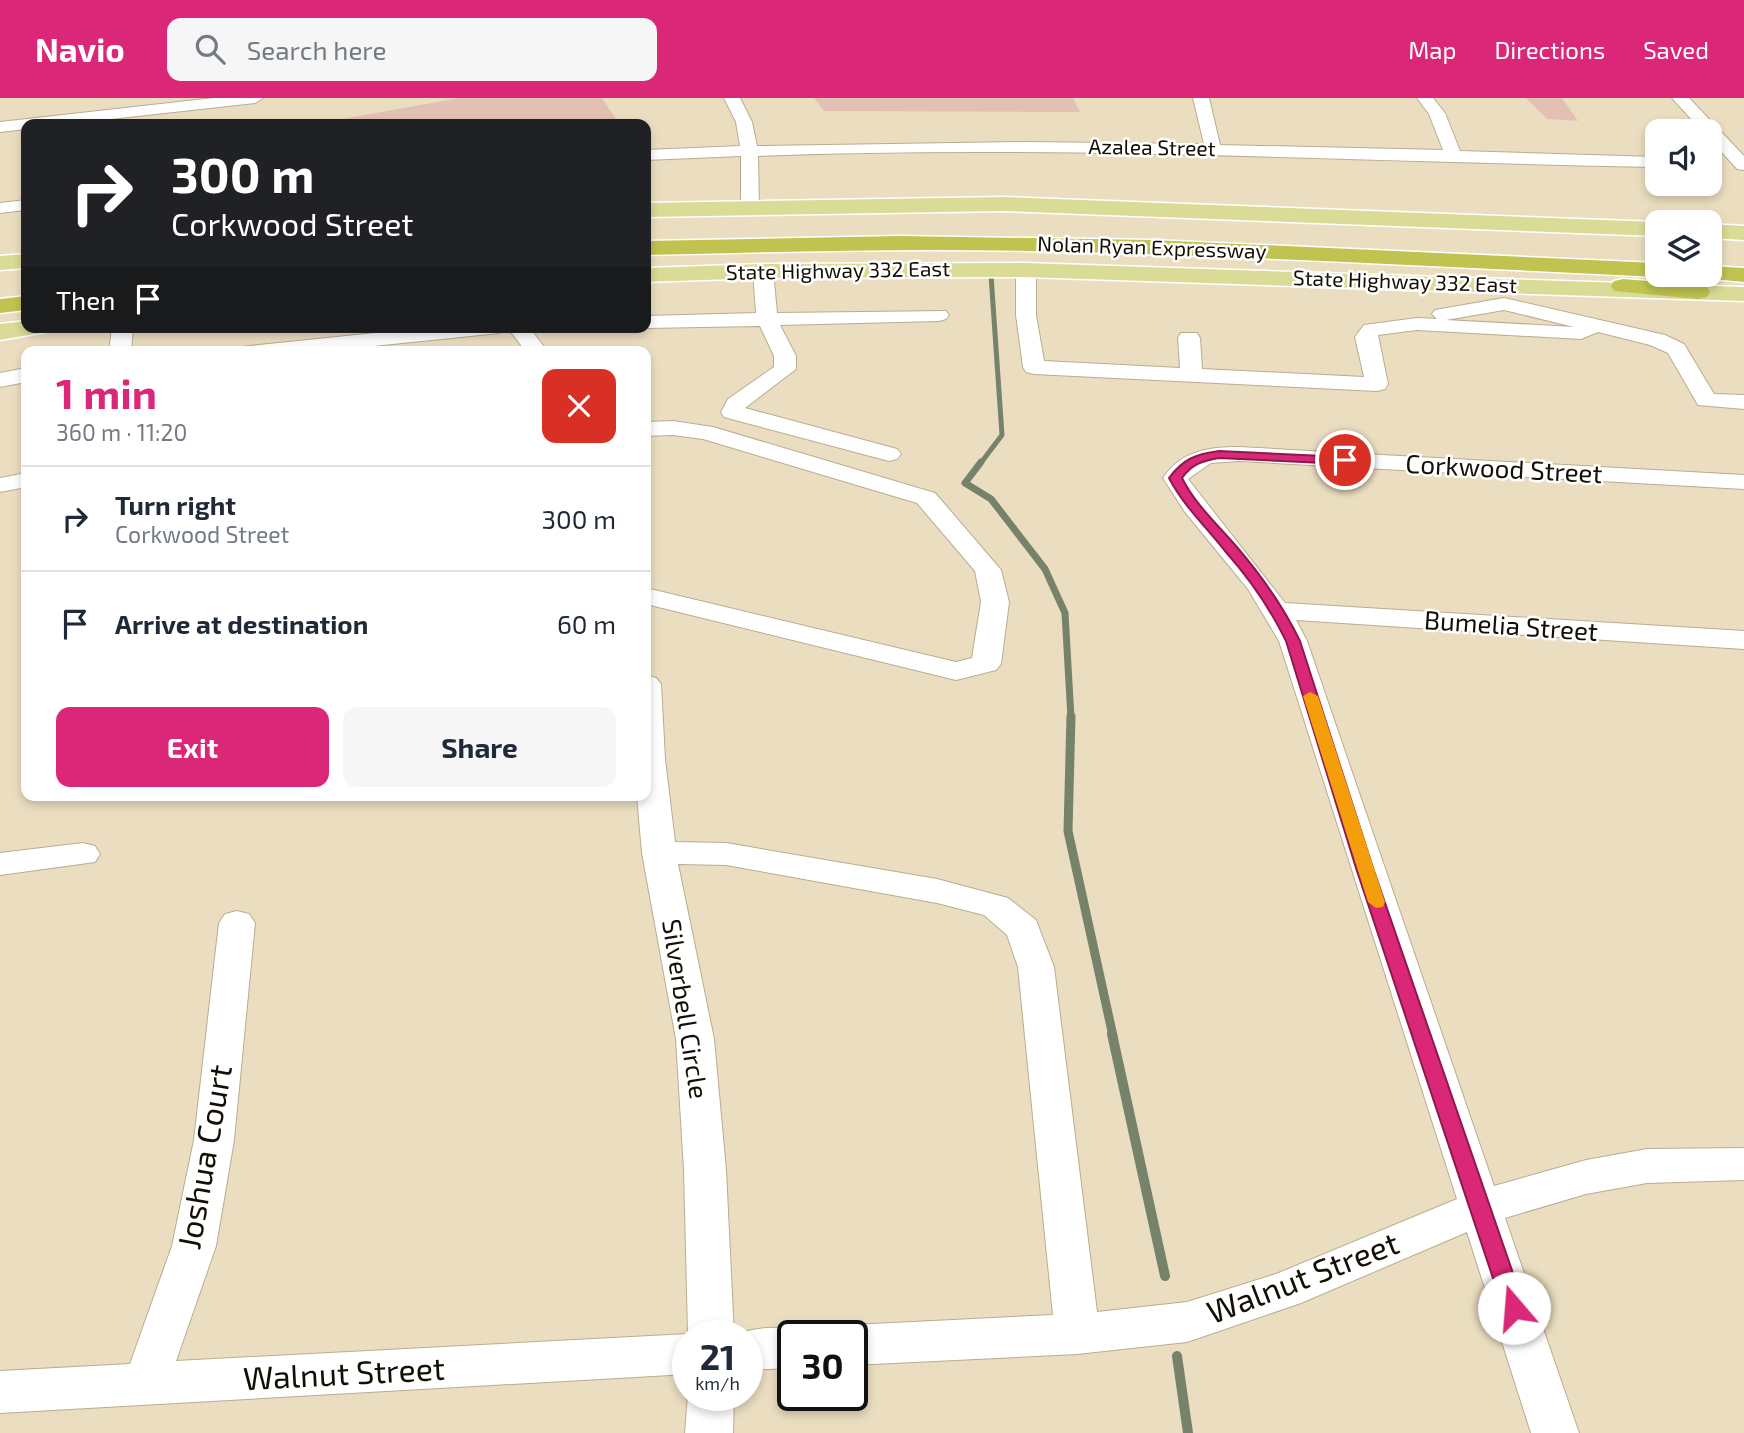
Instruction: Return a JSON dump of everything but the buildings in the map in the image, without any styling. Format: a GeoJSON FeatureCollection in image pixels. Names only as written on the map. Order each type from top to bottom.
{"type":"FeatureCollection","features":[{"type":"Feature","properties":{"kind":"highway","name":"Nolan Ryan Expressway"},"geometry":{"type":"LineString","coordinates":[[651,230],[843,225],[1050,226],[1231,231],[1645,249]]}},
{"type":"Feature","properties":{"kind":"highway","name":"Nolan Ryan Expressway"},"geometry":{"type":"LineString","coordinates":[[651,248],[962,243],[1181,249],[1645,269]]}},
{"type":"Feature","properties":{"kind":"highway"},"geometry":{"type":"LineString","coordinates":[[1181,249],[1645,278]]}},
{"type":"Feature","properties":{"kind":"highway"},"geometry":{"type":"LineString","coordinates":[[1722,252],[1744,253]]}},
{"type":"Feature","properties":{"kind":"highway"},"geometry":{"type":"LineString","coordinates":[[1722,279],[1744,275]]}},
{"type":"Feature","properties":{"kind":"highway"},"geometry":{"type":"LineString","coordinates":[[0,287],[21,285]]}},
{"type":"Feature","properties":{"kind":"highway"},"geometry":{"type":"LineString","coordinates":[[0,306],[21,304]]}},
{"type":"Feature","properties":{"kind":"main road"},"geometry":{"type":"LineString","coordinates":[[651,210],[1005,204],[1645,229]]}},
{"type":"Feature","properties":{"kind":"main road"},"geometry":{"type":"LineString","coordinates":[[1722,232],[1744,233]]}},
{"type":"Feature","properties":{"kind":"main road"},"geometry":{"type":"LineString","coordinates":[[0,263],[21,261]]}},
{"type":"Feature","properties":{"kind":"main road","name":"State Highway 332 East"},"geometry":{"type":"LineString","coordinates":[[651,275],[762,271],[1026,270],[1504,294],[1645,286]]}},
{"type":"Feature","properties":{"kind":"main road","name":"State Highway 332 East"},"geometry":{"type":"LineString","coordinates":[[1721,287],[1744,294]]}},
{"type":"Feature","properties":{"kind":"main road"},"geometry":{"type":"LineString","coordinates":[[0,332],[21,329]]}},
{"type":"Feature","properties":{"kind":"street"},"geometry":{"type":"LineString","coordinates":[[70,119],[255,98]]}},
{"type":"Feature","properties":{"kind":"street"},"geometry":{"type":"LineString","coordinates":[[732,98],[743,116],[748,150],[750,207]]}},
{"type":"Feature","properties":{"kind":"street"},"geometry":{"type":"LineString","coordinates":[[1201,98],[1213,149]]}},
{"type":"Feature","properties":{"kind":"street"},"geometry":{"type":"LineString","coordinates":[[1426,98],[1437,113],[1454,156]]}},
{"type":"Feature","properties":{"kind":"street"},"geometry":{"type":"LineString","coordinates":[[1680,98],[1744,165]]}},
{"type":"Feature","properties":{"kind":"street"},"geometry":{"type":"LineString","coordinates":[[0,127],[21,125]]}},
{"type":"Feature","properties":{"kind":"street","name":"Azalea Street"},"geometry":{"type":"LineString","coordinates":[[651,155],[748,150],[984,147],[1213,149],[1645,162]]}},
{"type":"Feature","properties":{"kind":"street"},"geometry":{"type":"LineString","coordinates":[[1722,164],[1744,165]]}},
{"type":"Feature","properties":{"kind":"street"},"geometry":{"type":"LineString","coordinates":[[0,208],[21,206]]}},
{"type":"Feature","properties":{"kind":"street"},"geometry":{"type":"LineString","coordinates":[[1026,270],[1026,316],[1034,367],[1377,384],[1366,337],[1371,330],[1417,324],[1558,333],[1581,332],[1597,325]]}},
{"type":"Feature","properties":{"kind":"street"},"geometry":{"type":"LineString","coordinates":[[762,271],[767,319],[785,356],[785,369],[736,404],[732,412],[889,454]]}},
{"type":"Feature","properties":{"kind":"street"},"geometry":{"type":"LineString","coordinates":[[1417,324],[1504,294],[1597,325],[1657,340],[1676,349],[1706,400],[1744,402]]}},
{"type":"Feature","properties":{"kind":"street"},"geometry":{"type":"LineString","coordinates":[[651,322],[939,315]]}},
{"type":"Feature","properties":{"kind":"street"},"geometry":{"type":"LineString","coordinates":[[293,346],[385,333]]}},
{"type":"Feature","properties":{"kind":"street"},"geometry":{"type":"LineString","coordinates":[[1189,338],[1192,375]]}},
{"type":"Feature","properties":{"kind":"street"},"geometry":{"type":"LineString","coordinates":[[0,380],[21,376]]}},
{"type":"Feature","properties":{"kind":"street"},"geometry":{"type":"LineString","coordinates":[[651,429],[673,428],[705,432],[926,499],[988,569],[995,603],[986,664],[956,671],[651,597]]}},
{"type":"Feature","properties":{"kind":"street","name":"Corkwood Street"},"geometry":{"type":"LineString","coordinates":[[1555,1433],[1482,1207],[1369,881],[1293,641],[1279,611],[1183,493],[1175,478],[1183,467],[1198,458],[1239,454],[1744,482]]}},
{"type":"Feature","properties":{"kind":"street"},"geometry":{"type":"LineString","coordinates":[[0,485],[21,481]]}},
{"type":"Feature","properties":{"kind":"street","name":"Bumelia Street"},"geometry":{"type":"LineString","coordinates":[[1279,611],[1744,640]]}},
{"type":"Feature","properties":{"kind":"street","name":"Silverbell Circle"},"geometry":{"type":"LineString","coordinates":[[651,778],[659,853],[695,1039],[705,1170],[710,1320]]}},
{"type":"Feature","properties":{"kind":"street"},"geometry":{"type":"LineString","coordinates":[[0,864],[83,853]]}},
{"type":"Feature","properties":{"kind":"street"},"geometry":{"type":"LineString","coordinates":[[659,853],[726,854],[937,891],[996,906],[1023,929],[1036,967],[1077,1334]]}},
{"type":"Feature","properties":{"kind":"street","name":"Joshua Court"},"geometry":{"type":"LineString","coordinates":[[145,1385],[194,1246],[214,1140],[237,923]]}},
{"type":"Feature","properties":{"kind":"street","name":"Walnut Street"},"geometry":{"type":"LineString","coordinates":[[868,1344],[1077,1334],[1187,1322],[1284,1290],[1482,1207],[1586,1177],[1647,1166],[1744,1164]]}},
{"type":"Feature","properties":{"kind":"street","name":"Walnut Street"},"geometry":{"type":"LineString","coordinates":[[0,1392],[672,1355]]}},
{"type":"Feature","properties":{"kind":"street"},"geometry":{"type":"LineString","coordinates":[[709,1433],[710,1411]]}},
{"type":"Feature","properties":{"kind":"shaded area"},"geometry":{"type":"Polygon","coordinates":[[[459,98],[602,98],[616,119],[343,119],[459,98]]]}},
{"type":"Feature","properties":{"kind":"shaded area"},"geometry":{"type":"Polygon","coordinates":[[[814,98],[1073,98],[1080,112],[824,111],[814,98]]]}},
{"type":"Feature","properties":{"kind":"shaded area"},"geometry":{"type":"Polygon","coordinates":[[[1526,98],[1562,98],[1578,121],[1547,119],[1526,98]]]}},
{"type":"Feature","properties":{"kind":"waterway"},"geometry":{"type":"LineString","coordinates":[[980,464],[1002,435],[991,275]]}},
{"type":"Feature","properties":{"kind":"waterway"},"geometry":{"type":"LineString","coordinates":[[981,462],[965,483],[991,499],[1045,569],[1065,613],[1071,717]]}},
{"type":"Feature","properties":{"kind":"waterway"},"geometry":{"type":"LineString","coordinates":[[1071,717],[1068,831],[1113,1036]]}},
{"type":"Feature","properties":{"kind":"waterway"},"geometry":{"type":"LineString","coordinates":[[1112,1034],[1165,1276]]}},
{"type":"Feature","properties":{"kind":"waterway"},"geometry":{"type":"LineString","coordinates":[[1177,1356],[1188,1433]]}},
{"type":"Feature","properties":{"kind":"slow traffic"},"geometry":{"type":"LineString","coordinates":[[1310,696],[1376,902]]}},
{"type":"Feature","properties":{"kind":"route"},"geometry":{"type":"LineString","coordinates":[[1345,460],[1219,454],[1198,458],[1183,467],[1175,478],[1183,493],[1279,611],[1293,641],[1365,868],[1514,1308]]}}]}
